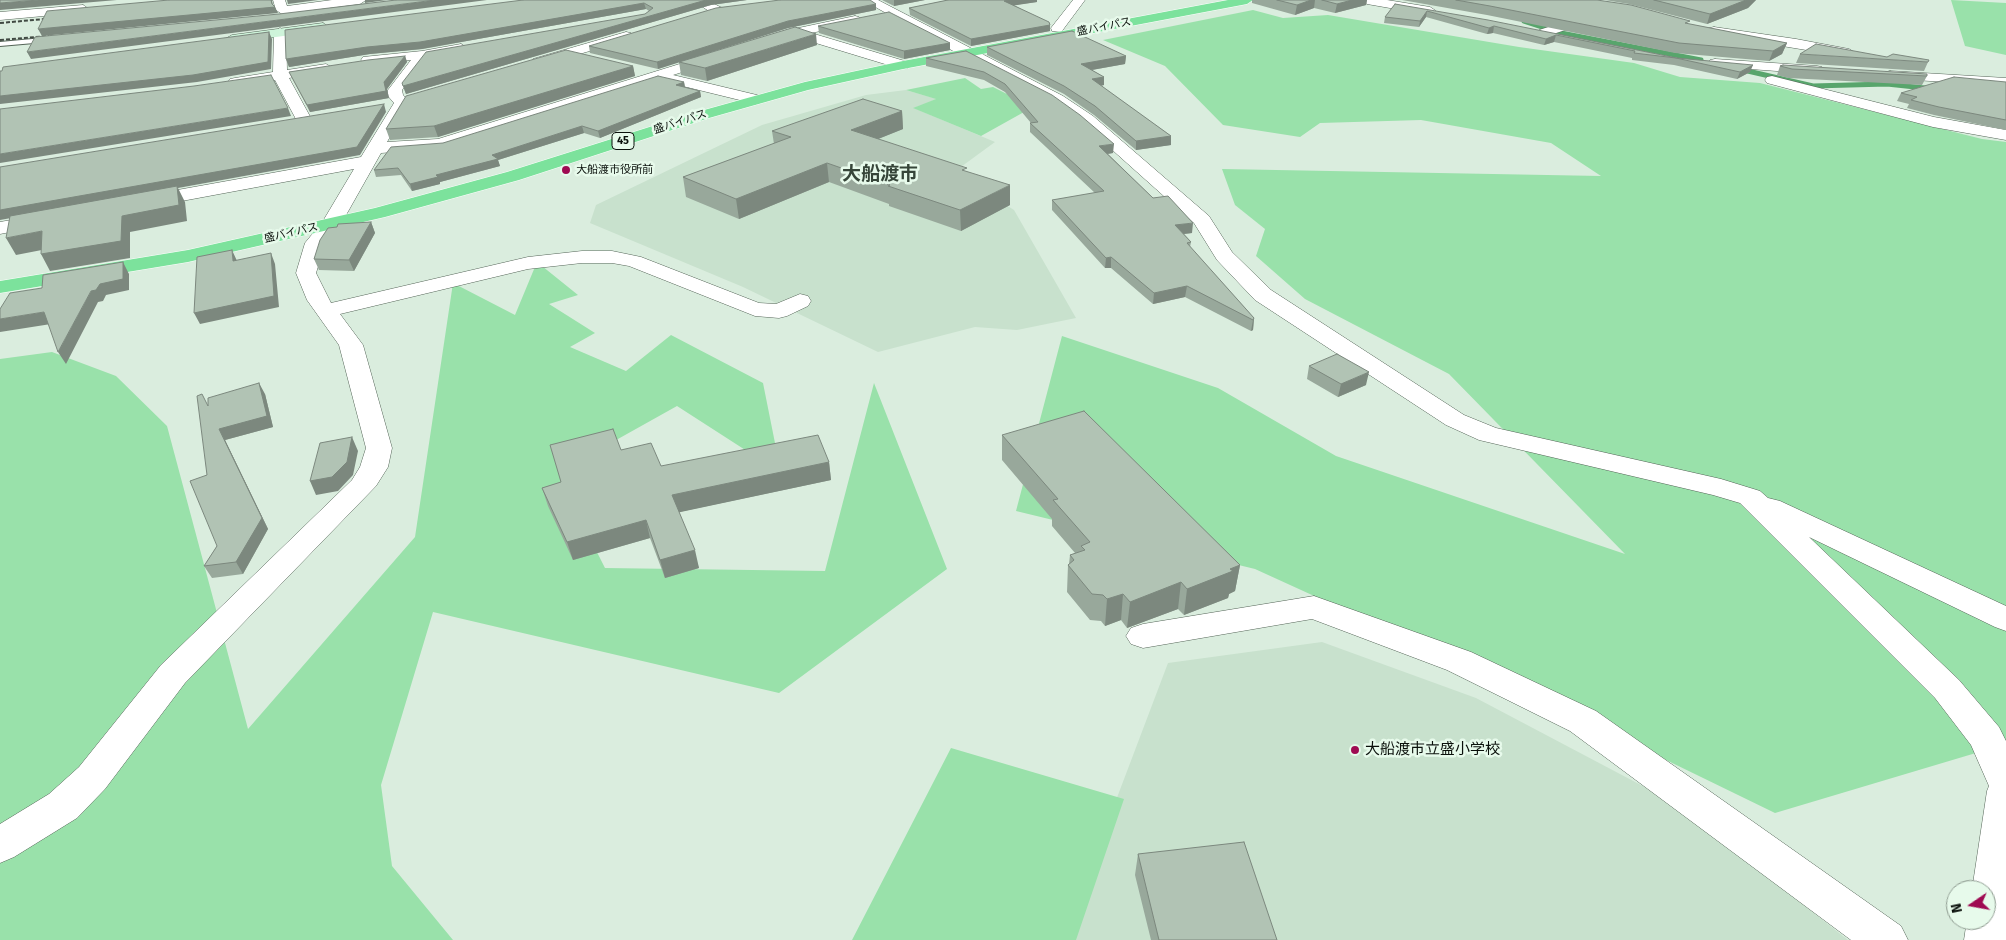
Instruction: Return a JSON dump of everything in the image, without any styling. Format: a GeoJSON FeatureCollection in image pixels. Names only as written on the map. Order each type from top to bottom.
{"type":"FeatureCollection","features":[{"type":"Feature","properties":{"kind":"highway","name":"盛バイパス"},"geometry":{"type":"LineString","coordinates":[[0,287],[188,256],[331,224],[504,179],[756,99],[903,65],[1247,0]]}},
{"type":"Feature","properties":{"kind":"main road"},"geometry":{"type":"LineString","coordinates":[[222,40],[338,25]]}},
{"type":"Feature","properties":{"kind":"street"},"geometry":{"type":"LineString","coordinates":[[279,0],[282,10],[363,4]]}},
{"type":"Feature","properties":{"kind":"street"},"geometry":{"type":"LineString","coordinates":[[869,0],[1058,99],[1087,119],[1187,205],[1202,220],[1224,256],[1263,295],[1422,401],[1454,420],[1488,434],[1721,488],[1750,497],[2006,619]]}},
{"type":"Feature","properties":{"kind":"street"},"geometry":{"type":"LineString","coordinates":[[1057,28],[1078,0]]}},
{"type":"Feature","properties":{"kind":"street"},"geometry":{"type":"LineString","coordinates":[[1367,0],[1440,13]]}},
{"type":"Feature","properties":{"kind":"street"},"geometry":{"type":"LineString","coordinates":[[1393,6],[1417,0]]}},
{"type":"Feature","properties":{"kind":"street"},"geometry":{"type":"LineString","coordinates":[[702,8],[745,6]]}},
{"type":"Feature","properties":{"kind":"street"},"geometry":{"type":"LineString","coordinates":[[0,16],[99,8]]}},
{"type":"Feature","properties":{"kind":"street"},"geometry":{"type":"LineString","coordinates":[[702,8],[764,24],[903,65]]}},
{"type":"Feature","properties":{"kind":"street"},"geometry":{"type":"LineString","coordinates":[[758,44],[794,33],[909,8]]}},
{"type":"Feature","properties":{"kind":"street"},"geometry":{"type":"LineString","coordinates":[[1573,39],[1546,31],[1601,15]]}},
{"type":"Feature","properties":{"kind":"street"},"geometry":{"type":"LineString","coordinates":[[1705,29],[1858,55]]}},
{"type":"Feature","properties":{"kind":"street"},"geometry":{"type":"LineString","coordinates":[[280,32],[280,75],[304,120]]}},
{"type":"Feature","properties":{"kind":"street"},"geometry":{"type":"LineString","coordinates":[[521,67],[642,32]]}},
{"type":"Feature","properties":{"kind":"street"},"geometry":{"type":"LineString","coordinates":[[225,84],[478,45]]}},
{"type":"Feature","properties":{"kind":"street"},"geometry":{"type":"LineString","coordinates":[[1783,68],[1810,46]]}},
{"type":"Feature","properties":{"kind":"street"},"geometry":{"type":"LineString","coordinates":[[126,205],[372,154],[439,144],[730,52]]}},
{"type":"Feature","properties":{"kind":"street"},"geometry":{"type":"LineString","coordinates":[[567,54],[594,60]]}},
{"type":"Feature","properties":{"kind":"street"},"geometry":{"type":"LineString","coordinates":[[402,102],[396,96],[395,90],[422,55]]}},
{"type":"Feature","properties":{"kind":"street"},"geometry":{"type":"LineString","coordinates":[[1887,61],[2006,83]]}},
{"type":"Feature","properties":{"kind":"street"},"geometry":{"type":"LineString","coordinates":[[1828,71],[1697,62],[1934,122],[2006,135]]}},
{"type":"Feature","properties":{"kind":"street"},"geometry":{"type":"LineString","coordinates":[[630,68],[756,99]]}},
{"type":"Feature","properties":{"kind":"street"},"geometry":{"type":"LineString","coordinates":[[1875,74],[1984,80]]}},
{"type":"Feature","properties":{"kind":"street"},"geometry":{"type":"LineString","coordinates":[[382,106],[420,96]]}},
{"type":"Feature","properties":{"kind":"street"},"geometry":{"type":"LineString","coordinates":[[0,845],[63,806],[92,778],[173,674],[362,486],[374,467],[379,448],[351,345],[318,300],[306,273],[314,243],[331,224],[402,102]]}},
{"type":"Feature","properties":{"kind":"street"},"geometry":{"type":"LineString","coordinates":[[285,124],[324,117]]}},
{"type":"Feature","properties":{"kind":"street"},"geometry":{"type":"LineString","coordinates":[[0,228],[58,218]]}},
{"type":"Feature","properties":{"kind":"street"},"geometry":{"type":"LineString","coordinates":[[326,311],[528,262],[582,257],[634,261],[755,309],[779,311],[800,300]]}},
{"type":"Feature","properties":{"kind":"street"},"geometry":{"type":"LineString","coordinates":[[1750,497],[1947,689],[1986,737],[2006,782]]}},
{"type":"Feature","properties":{"kind":"street"},"geometry":{"type":"LineString","coordinates":[[1143,636],[1314,608],[1459,661],[1583,721],[1886,940]]}},
{"type":"Feature","properties":{"kind":"street"},"geometry":{"type":"LineString","coordinates":[[1986,940],[2006,791]]}},
{"type":"Feature","properties":{"kind":"lane"},"geometry":{"type":"LineString","coordinates":[[281,17],[363,4]]}},
{"type":"Feature","properties":{"kind":"lane"},"geometry":{"type":"LineString","coordinates":[[0,44],[66,38]]}},
{"type":"Feature","properties":{"kind":"shaded area"},"geometry":{"type":"Polygon","coordinates":[[[906,90],[937,99],[914,108],[995,142],[954,172],[1014,210],[1076,318],[1017,330],[975,327],[878,352],[743,287],[590,223],[596,205],[762,125],[866,95],[906,90]]]}},
{"type":"Feature","properties":{"kind":"shaded area","name":"大船渡市立盛小学校"},"geometry":{"type":"Polygon","coordinates":[[[1322,642],[1476,698],[1673,802],[1848,940],[1051,940],[1107,824],[1168,663],[1322,642]]]}},
{"type":"Feature","properties":{"kind":"green space"},"geometry":{"type":"Polygon","coordinates":[[[1951,0],[2006,3],[2006,55],[1965,46],[1951,0]]]}},
{"type":"Feature","properties":{"kind":"green space"},"geometry":{"type":"Polygon","coordinates":[[[1253,10],[1283,18],[1328,15],[1519,47],[1634,63],[1680,77],[1760,83],[1982,139],[2006,142],[2006,744],[1775,813],[1551,704],[1255,569],[1016,511],[1062,336],[1218,388],[1336,456],[1625,554],[1449,374],[1305,299],[1256,256],[1265,229],[1235,205],[1222,169],[1601,176],[1551,143],[1421,120],[1320,123],[1300,137],[1223,125],[1165,66],[1103,40],[1253,10]]]}},
{"type":"Feature","properties":{"kind":"green space"},"geometry":{"type":"Polygon","coordinates":[[[965,78],[981,89],[993,87],[1033,107],[981,136],[913,108],[936,99],[906,90],[965,78]]]}},
{"type":"Feature","properties":{"kind":"green space"},"geometry":{"type":"Polygon","coordinates":[[[537,262],[578,295],[549,304],[595,333],[570,347],[626,371],[671,335],[763,383],[781,473],[677,406],[609,444],[568,495],[605,568],[825,571],[874,383],[947,569],[779,693],[433,612],[381,785],[392,866],[453,940],[0,940],[0,359],[52,352],[116,376],[167,426],[248,729],[415,537],[453,283],[515,315],[537,262]]]}},
{"type":"Feature","properties":{"kind":"green space"},"geometry":{"type":"Polygon","coordinates":[[[951,748],[1124,799],[1076,940],[852,940],[951,748]]]}},
{"type":"Feature","properties":{"kind":"building"},"geometry":{"type":"Polygon","coordinates":[[[0,0],[39,0],[0,3],[0,0]]]}},
{"type":"Feature","properties":{"kind":"building"},"geometry":{"type":"Polygon","coordinates":[[[169,0],[271,0],[275,7],[38,29],[47,11],[169,0]]]}},
{"type":"Feature","properties":{"kind":"building"},"geometry":{"type":"Polygon","coordinates":[[[396,0],[435,0],[27,52],[35,37],[279,14],[396,0]]]}},
{"type":"Feature","properties":{"kind":"building"},"geometry":{"type":"Polygon","coordinates":[[[523,0],[706,0],[403,86],[402,83],[426,52],[645,14],[653,8],[644,3],[420,42],[367,47],[286,59],[285,30],[523,0]]]}},
{"type":"Feature","properties":{"kind":"building"},"geometry":{"type":"Polygon","coordinates":[[[780,0],[870,0],[876,4],[788,21],[657,62],[589,46],[716,8],[780,0]]]}},
{"type":"Feature","properties":{"kind":"building"},"geometry":{"type":"Polygon","coordinates":[[[948,0],[1008,0],[1004,1],[1049,22],[1050,25],[971,39],[909,8],[948,0]]]}},
{"type":"Feature","properties":{"kind":"building"},"geometry":{"type":"Polygon","coordinates":[[[1277,0],[1311,0],[1297,5],[1277,0]]]}},
{"type":"Feature","properties":{"kind":"building"},"geometry":{"type":"Polygon","coordinates":[[[1322,0],[1352,0],[1337,4],[1322,0]]]}},
{"type":"Feature","properties":{"kind":"building"},"geometry":{"type":"Polygon","coordinates":[[[1456,0],[1597,0],[1631,5],[1690,21],[1685,23],[1787,43],[1773,51],[1679,43],[1456,0]]]}},
{"type":"Feature","properties":{"kind":"building"},"geometry":{"type":"Polygon","coordinates":[[[1654,0],[1746,0],[1710,14],[1654,0]]]}},
{"type":"Feature","properties":{"kind":"building"},"geometry":{"type":"Polygon","coordinates":[[[1395,4],[1488,20],[1677,58],[1753,65],[1740,72],[1676,58],[1634,53],[1635,51],[1556,35],[1546,39],[1494,26],[1489,28],[1427,11],[1420,21],[1385,17],[1395,4]]]}},
{"type":"Feature","properties":{"kind":"building"},"geometry":{"type":"Polygon","coordinates":[[[889,12],[950,43],[904,51],[818,26],[889,12]]]}},
{"type":"Feature","properties":{"kind":"building"},"geometry":{"type":"Polygon","coordinates":[[[795,27],[816,34],[705,68],[679,62],[795,27]]]}},
{"type":"Feature","properties":{"kind":"building"},"geometry":{"type":"Polygon","coordinates":[[[1072,31],[1126,56],[1081,64],[1104,77],[1092,79],[1171,136],[1136,141],[1095,106],[1064,86],[987,47],[1072,31]]]}},
{"type":"Feature","properties":{"kind":"building"},"geometry":{"type":"Polygon","coordinates":[[[269,32],[268,62],[193,75],[0,96],[0,71],[2,71],[3,67],[269,32]]]}},
{"type":"Feature","properties":{"kind":"building"},"geometry":{"type":"Polygon","coordinates":[[[1816,44],[1887,57],[1893,54],[1929,60],[1928,62],[1800,54],[1816,44]]]}},
{"type":"Feature","properties":{"kind":"building"},"geometry":{"type":"Polygon","coordinates":[[[566,50],[633,66],[434,126],[386,129],[406,96],[566,50]]]}},
{"type":"Feature","properties":{"kind":"building"},"geometry":{"type":"Polygon","coordinates":[[[966,51],[1052,95],[1080,115],[1114,144],[1099,146],[1153,198],[1168,196],[1193,223],[1175,225],[1191,242],[1187,243],[1254,318],[1253,320],[1187,286],[1154,293],[1111,257],[1106,258],[1052,200],[1104,191],[1030,123],[1038,122],[1005,84],[984,72],[926,58],[966,51]]]}},
{"type":"Feature","properties":{"kind":"building"},"geometry":{"type":"Polygon","coordinates":[[[405,56],[384,82],[386,91],[307,105],[289,72],[368,60],[405,56]]]}},
{"type":"Feature","properties":{"kind":"building"},"geometry":{"type":"Polygon","coordinates":[[[1780,66],[1927,74],[1927,76],[1792,69],[1780,66]]]}},
{"type":"Feature","properties":{"kind":"building"},"geometry":{"type":"Polygon","coordinates":[[[271,75],[288,108],[0,154],[0,109],[271,75]]]}},
{"type":"Feature","properties":{"kind":"building"},"geometry":{"type":"Polygon","coordinates":[[[658,76],[684,82],[676,85],[700,91],[598,131],[582,126],[492,155],[498,159],[436,175],[438,177],[410,184],[398,168],[374,170],[391,147],[443,143],[658,76]]]}},
{"type":"Feature","properties":{"kind":"building"},"geometry":{"type":"Polygon","coordinates":[[[1954,77],[2006,82],[2006,120],[1911,100],[1917,97],[1901,93],[1954,77]]]}},
{"type":"Feature","properties":{"kind":"building"},"geometry":{"type":"Polygon","coordinates":[[[863,99],[902,111],[851,130],[967,168],[962,170],[1010,185],[960,210],[827,163],[736,199],[683,177],[791,137],[772,131],[863,99]]]}},
{"type":"Feature","properties":{"kind":"building"},"geometry":{"type":"Polygon","coordinates":[[[384,104],[357,147],[0,210],[0,167],[384,104]]]}},
{"type":"Feature","properties":{"kind":"building"},"geometry":{"type":"Polygon","coordinates":[[[177,186],[179,205],[122,216],[121,241],[41,254],[42,231],[6,238],[10,216],[177,186]]]}},
{"type":"Feature","properties":{"kind":"building"},"geometry":{"type":"Polygon","coordinates":[[[371,222],[349,260],[314,259],[320,240],[328,228],[337,227],[338,224],[371,222]]]}},
{"type":"Feature","properties":{"kind":"building"},"geometry":{"type":"Polygon","coordinates":[[[232,250],[233,261],[271,253],[274,296],[194,313],[197,257],[232,250]]]}},
{"type":"Feature","properties":{"kind":"building"},"geometry":{"type":"Polygon","coordinates":[[[123,262],[123,279],[100,284],[96,290],[91,291],[58,352],[44,312],[0,319],[0,309],[10,293],[42,288],[43,275],[123,262]]]}},
{"type":"Feature","properties":{"kind":"building"},"geometry":{"type":"Polygon","coordinates":[[[1337,354],[1369,372],[1341,384],[1309,366],[1337,354]]]}},
{"type":"Feature","properties":{"kind":"building"},"geometry":{"type":"Polygon","coordinates":[[[259,383],[267,416],[219,429],[262,518],[236,562],[204,566],[217,546],[190,481],[207,475],[197,396],[202,394],[208,406],[208,398],[259,383]]]}},
{"type":"Feature","properties":{"kind":"building"},"geometry":{"type":"Polygon","coordinates":[[[1084,411],[1240,565],[1230,569],[1233,571],[1187,589],[1181,582],[1130,602],[1123,594],[1107,599],[1103,595],[1092,594],[1068,565],[1074,560],[1070,555],[1085,550],[1081,546],[1090,542],[1053,500],[1058,499],[1002,435],[1084,411]]]}},
{"type":"Feature","properties":{"kind":"building"},"geometry":{"type":"Polygon","coordinates":[[[613,429],[621,450],[651,443],[661,466],[818,435],[829,462],[672,495],[695,550],[660,560],[646,520],[567,542],[542,488],[561,482],[550,445],[613,429]]]}},
{"type":"Feature","properties":{"kind":"building"},"geometry":{"type":"Polygon","coordinates":[[[352,437],[347,462],[332,477],[310,481],[320,443],[352,437]]]}},
{"type":"Feature","properties":{"kind":"building"},"geometry":{"type":"Polygon","coordinates":[[[1244,842],[1277,940],[1159,940],[1138,854],[1244,842]]]}},
{"type":"Feature","properties":{"kind":"waterway"},"geometry":{"type":"LineString","coordinates":[[1524,21],[1561,33],[1701,60]]}},
{"type":"Feature","properties":{"kind":"waterway"},"geometry":{"type":"LineString","coordinates":[[1739,69],[1813,86],[1887,84],[1934,89]]}},
{"type":"Feature","properties":{"kind":"railway"},"geometry":{"type":"LineString","coordinates":[[0,23],[56,18]]}},
{"type":"Feature","properties":{"kind":"railway"},"geometry":{"type":"LineString","coordinates":[[0,40],[49,36]]}},
{"type":"Feature","properties":{"kind":"place","name":"大船渡市役所前"},"geometry":{"type":"Point","coordinates":[566,170]}},
{"type":"Feature","properties":{"kind":"place","name":"大船渡市立盛小学校"},"geometry":{"type":"Point","coordinates":[1355,750]}},
{"type":"Feature","properties":{"kind":"district","name":"大船渡市"},"geometry":{"type":"Point","coordinates":[880,175]}}]}
